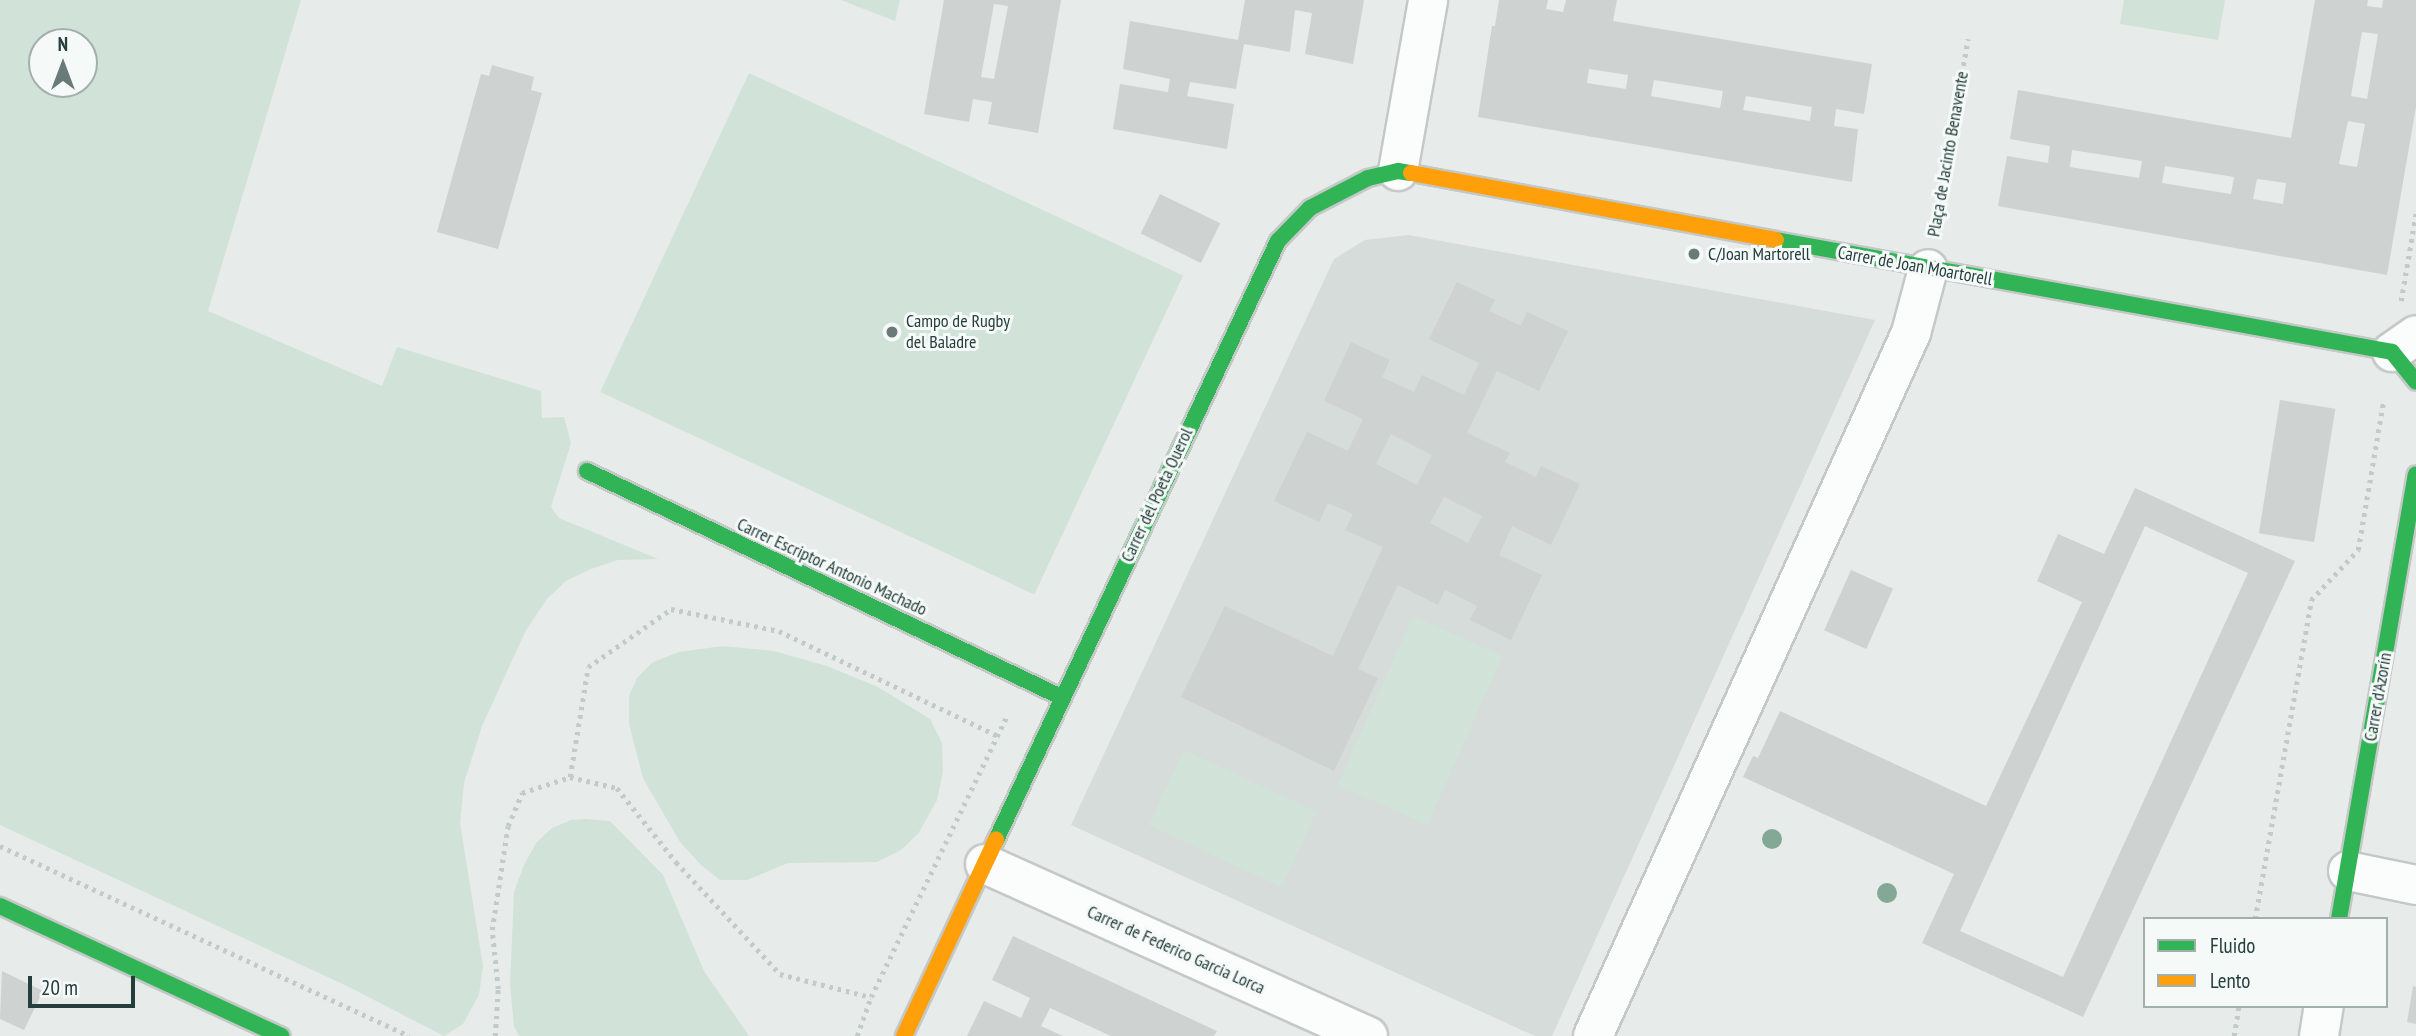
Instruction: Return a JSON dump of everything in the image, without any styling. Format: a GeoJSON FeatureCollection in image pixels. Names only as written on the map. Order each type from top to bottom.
{"type":"FeatureCollection","features":[{"type":"Feature","properties":{"kind":"street"},"geometry":{"type":"LineString","coordinates":[[1398,172],[1429,0]]}},
{"type":"Feature","properties":{"kind":"street","name":"Carrer de Joan Moartorell"},"geometry":{"type":"LineString","coordinates":[[1398,172],[1928,269],[2404,343]]}},
{"type":"Feature","properties":{"kind":"street","name":"Carrer del Poeta Querol"},"geometry":{"type":"LineString","coordinates":[[905,1036],[1061,697],[1278,241],[1310,208],[1368,178],[1398,172]]}},
{"type":"Feature","properties":{"kind":"street"},"geometry":{"type":"LineString","coordinates":[[1593,1036],[1911,333],[1928,269]]}},
{"type":"Feature","properties":{"kind":"street"},"geometry":{"type":"LineString","coordinates":[[2404,343],[2416,382]]}},
{"type":"Feature","properties":{"kind":"street","name":"Carrer Escriptor Antonio Machado"},"geometry":{"type":"LineString","coordinates":[[587,471],[1061,697]]}},
{"type":"Feature","properties":{"kind":"street","name":"Carrer d'Azorín"},"geometry":{"type":"LineString","coordinates":[[2339,917],[2416,475]]}},
{"type":"Feature","properties":{"kind":"street","name":"Carrer de Federico Garcia Lorca"},"geometry":{"type":"LineString","coordinates":[[985,864],[1368,1036]]}},
{"type":"Feature","properties":{"kind":"street"},"geometry":{"type":"LineString","coordinates":[[2348,871],[2416,885]]}},
{"type":"Feature","properties":{"kind":"street"},"geometry":{"type":"LineString","coordinates":[[0,906],[281,1036]]}},
{"type":"Feature","properties":{"kind":"street"},"geometry":{"type":"LineString","coordinates":[[2319,1036],[2324,1008]]}},
{"type":"Feature","properties":{"kind":"path","name":"Plaça de Jacinto Benavente"},"geometry":{"type":"LineString","coordinates":[[1928,269],[1968,39]]}},
{"type":"Feature","properties":{"kind":"path"},"geometry":{"type":"LineString","coordinates":[[2255,917],[2311,600],[2358,550],[2404,343],[2416,212]]}},
{"type":"Feature","properties":{"kind":"path"},"geometry":{"type":"LineString","coordinates":[[570,777],[588,667],[671,609],[779,631],[998,736]]}},
{"type":"Feature","properties":{"kind":"path"},"geometry":{"type":"LineString","coordinates":[[856,1036],[871,997],[1025,680]]}},
{"type":"Feature","properties":{"kind":"path"},"geometry":{"type":"LineString","coordinates":[[495,1036],[498,989],[492,930],[508,825],[522,793],[570,777],[617,788],[676,862],[780,974],[871,997]]}},
{"type":"Feature","properties":{"kind":"path"},"geometry":{"type":"LineString","coordinates":[[0,846],[410,1036]]}},
{"type":"Feature","properties":{"kind":"path"},"geometry":{"type":"LineString","coordinates":[[2234,1036],[2239,1008]]}},
{"type":"Feature","properties":{"kind":"shaded area"},"geometry":{"type":"Polygon","coordinates":[[[1408,235],[1875,320],[1552,1036],[1535,1036],[1071,825],[1334,259],[1365,240],[1408,235]]]}},
{"type":"Feature","properties":{"kind":"green space"},"geometry":{"type":"Polygon","coordinates":[[[0,0],[301,0],[208,311],[382,386],[397,347],[541,391],[542,418],[564,417],[571,443],[551,507],[559,518],[658,559],[618,560],[591,569],[566,581],[547,599],[526,630],[482,726],[464,783],[460,823],[483,966],[479,995],[463,1024],[444,1036],[349,987],[0,825],[0,0]]]}},
{"type":"Feature","properties":{"kind":"green space"},"geometry":{"type":"Polygon","coordinates":[[[841,0],[900,0],[895,21],[841,0]]]}},
{"type":"Feature","properties":{"kind":"green space"},"geometry":{"type":"Polygon","coordinates":[[[2124,0],[2225,0],[2218,40],[2120,24],[2124,0]]]}},
{"type":"Feature","properties":{"kind":"green space","name":"Campo de Rugby del Baladre"},"geometry":{"type":"Polygon","coordinates":[[[749,73],[1183,275],[1034,594],[600,392],[749,73]]]}},
{"type":"Feature","properties":{"kind":"green space"},"geometry":{"type":"Polygon","coordinates":[[[1413,616],[1503,656],[1427,825],[1338,785],[1413,616]]]}},
{"type":"Feature","properties":{"kind":"green space"},"geometry":{"type":"Polygon","coordinates":[[[723,646],[774,651],[827,666],[878,687],[930,719],[942,743],[943,772],[937,800],[918,834],[901,850],[877,862],[788,863],[747,880],[720,880],[701,865],[680,842],[643,778],[629,724],[629,696],[637,678],[653,662],[679,652],[723,646]]]}},
{"type":"Feature","properties":{"kind":"green space"},"geometry":{"type":"Polygon","coordinates":[[[1184,750],[1316,812],[1281,887],[1149,825],[1184,750]]]}},
{"type":"Feature","properties":{"kind":"green space"},"geometry":{"type":"Polygon","coordinates":[[[571,820],[610,821],[663,875],[704,971],[749,1036],[519,1036],[514,1026],[510,984],[514,892],[536,843],[552,828],[571,820]]]}},
{"type":"Feature","properties":{"kind":"building"},"geometry":{"type":"Polygon","coordinates":[[[944,0],[1061,0],[1038,133],[988,124],[992,102],[973,99],[969,122],[924,114],[944,0]],[[994,4],[981,77],[994,79],[1008,6],[994,4]]]}},
{"type":"Feature","properties":{"kind":"building"},"geometry":{"type":"Polygon","coordinates":[[[1245,0],[1364,0],[1353,64],[1305,54],[1312,13],[1295,10],[1290,52],[1244,44],[1236,89],[1190,82],[1187,96],[1234,104],[1227,149],[1113,129],[1120,84],[1168,92],[1170,79],[1123,69],[1130,21],[1238,40],[1245,0]]]}},
{"type":"Feature","properties":{"kind":"building"},"geometry":{"type":"Polygon","coordinates":[[[1499,0],[1548,0],[1546,9],[1563,12],[1566,0],[1617,0],[1613,21],[1872,64],[1864,114],[1836,109],[1834,126],[1858,129],[1852,182],[1478,117],[1492,26],[1495,26],[1499,0]],[[1589,69],[1587,83],[1626,89],[1628,75],[1589,69]],[[1654,80],[1651,96],[1720,108],[1723,91],[1654,80]],[[1746,96],[1743,110],[1810,121],[1812,107],[1746,96]]]}},
{"type":"Feature","properties":{"kind":"building"},"geometry":{"type":"Polygon","coordinates":[[[2315,0],[2368,0],[2367,6],[2382,8],[2383,0],[2416,0],[2416,107],[2387,275],[1998,206],[2007,156],[2048,163],[2050,146],[2010,139],[2018,90],[2291,138],[2315,0]],[[2362,32],[2351,96],[2367,99],[2378,34],[2362,32]],[[2348,121],[2339,164],[2357,167],[2365,124],[2348,121]],[[2072,150],[2070,167],[2139,178],[2142,161],[2072,150]],[[2165,166],[2162,183],[2231,194],[2234,177],[2165,166]],[[2257,179],[2253,199],[2283,204],[2286,183],[2257,179]]]}},
{"type":"Feature","properties":{"kind":"building"},"geometry":{"type":"Polygon","coordinates":[[[492,65],[534,77],[531,90],[542,93],[498,249],[437,232],[481,74],[489,76],[492,65]]]}},
{"type":"Feature","properties":{"kind":"building"},"geometry":{"type":"Polygon","coordinates":[[[1160,194],[1220,223],[1201,263],[1141,234],[1160,194]]]}},
{"type":"Feature","properties":{"kind":"building"},"geometry":{"type":"Polygon","coordinates":[[[1457,282],[1495,300],[1489,311],[1521,326],[1527,312],[1568,331],[1539,391],[1497,371],[1467,433],[1510,453],[1505,462],[1536,477],[1541,466],[1580,484],[1551,545],[1512,526],[1499,555],[1542,575],[1511,640],[1470,620],[1477,606],[1445,590],[1438,605],[1398,585],[1358,669],[1378,678],[1334,771],[1181,697],[1225,606],[1333,656],[1383,547],[1345,530],[1353,514],[1328,503],[1319,522],[1274,501],[1307,432],[1348,451],[1363,419],[1324,401],[1351,342],[1390,360],[1382,377],[1414,392],[1422,375],[1464,395],[1479,363],[1429,339],[1457,282]],[[1391,434],[1376,464],[1417,485],[1432,455],[1391,434]],[[1444,497],[1430,523],[1468,543],[1482,516],[1444,497]]]}},
{"type":"Feature","properties":{"kind":"building"},"geometry":{"type":"Polygon","coordinates":[[[2280,400],[2335,409],[2314,542],[2259,533],[2280,400]]]}},
{"type":"Feature","properties":{"kind":"building"},"geometry":{"type":"Polygon","coordinates":[[[2135,488],[2295,561],[2083,1017],[1922,943],[1954,874],[1743,777],[1753,756],[1758,758],[1780,711],[1986,806],[2082,602],[2037,581],[2058,534],[2104,554],[2135,488]],[[2145,526],[1960,931],[2063,977],[2248,573],[2145,526]]]}},
{"type":"Feature","properties":{"kind":"building"},"geometry":{"type":"Polygon","coordinates":[[[1851,570],[1893,589],[1866,649],[1824,630],[1851,570]]]}},
{"type":"Feature","properties":{"kind":"building"},"geometry":{"type":"Polygon","coordinates":[[[1013,936],[1217,1031],[1214,1036],[1111,1036],[1050,1008],[1041,1026],[1063,1036],[967,1036],[984,1001],[1021,1018],[1030,998],[992,980],[1013,936]]]}},
{"type":"Feature","properties":{"kind":"building"},"geometry":{"type":"Polygon","coordinates":[[[2,971],[43,991],[24,1030],[0,1019],[2,971]]]}},
{"type":"Feature","properties":{"kind":"building"},"geometry":{"type":"Polygon","coordinates":[[[2413,986],[2416,987],[2416,1024],[2407,1022],[2413,986]]]}},
{"type":"Feature","properties":{"kind":"traffic: fast"},"geometry":{"type":"LineString","coordinates":[[996,840],[1278,241],[1310,208],[1368,178],[1398,171],[1411,173]]}},
{"type":"Feature","properties":{"kind":"traffic: fast"},"geometry":{"type":"LineString","coordinates":[[1776,240],[2392,352],[2416,382]]}},
{"type":"Feature","properties":{"kind":"traffic: fast"},"geometry":{"type":"LineString","coordinates":[[587,471],[1061,697]]}},
{"type":"Feature","properties":{"kind":"traffic: fast"},"geometry":{"type":"LineString","coordinates":[[2339,917],[2416,475]]}},
{"type":"Feature","properties":{"kind":"traffic: fast"},"geometry":{"type":"LineString","coordinates":[[0,906],[281,1036]]}},
{"type":"Feature","properties":{"kind":"traffic: slow"},"geometry":{"type":"LineString","coordinates":[[1411,173],[1776,240]]}},
{"type":"Feature","properties":{"kind":"traffic: slow"},"geometry":{"type":"LineString","coordinates":[[904,1036],[996,840]]}},
{"type":"Feature","properties":{"kind":"place","name":"C/Joan Martorell"},"geometry":{"type":"Point","coordinates":[1694,254]}},
{"type":"Feature","properties":{"kind":"place","name":"Campo de Rugby del Baladre"},"geometry":{"type":"Point","coordinates":[892,332]}}]}
